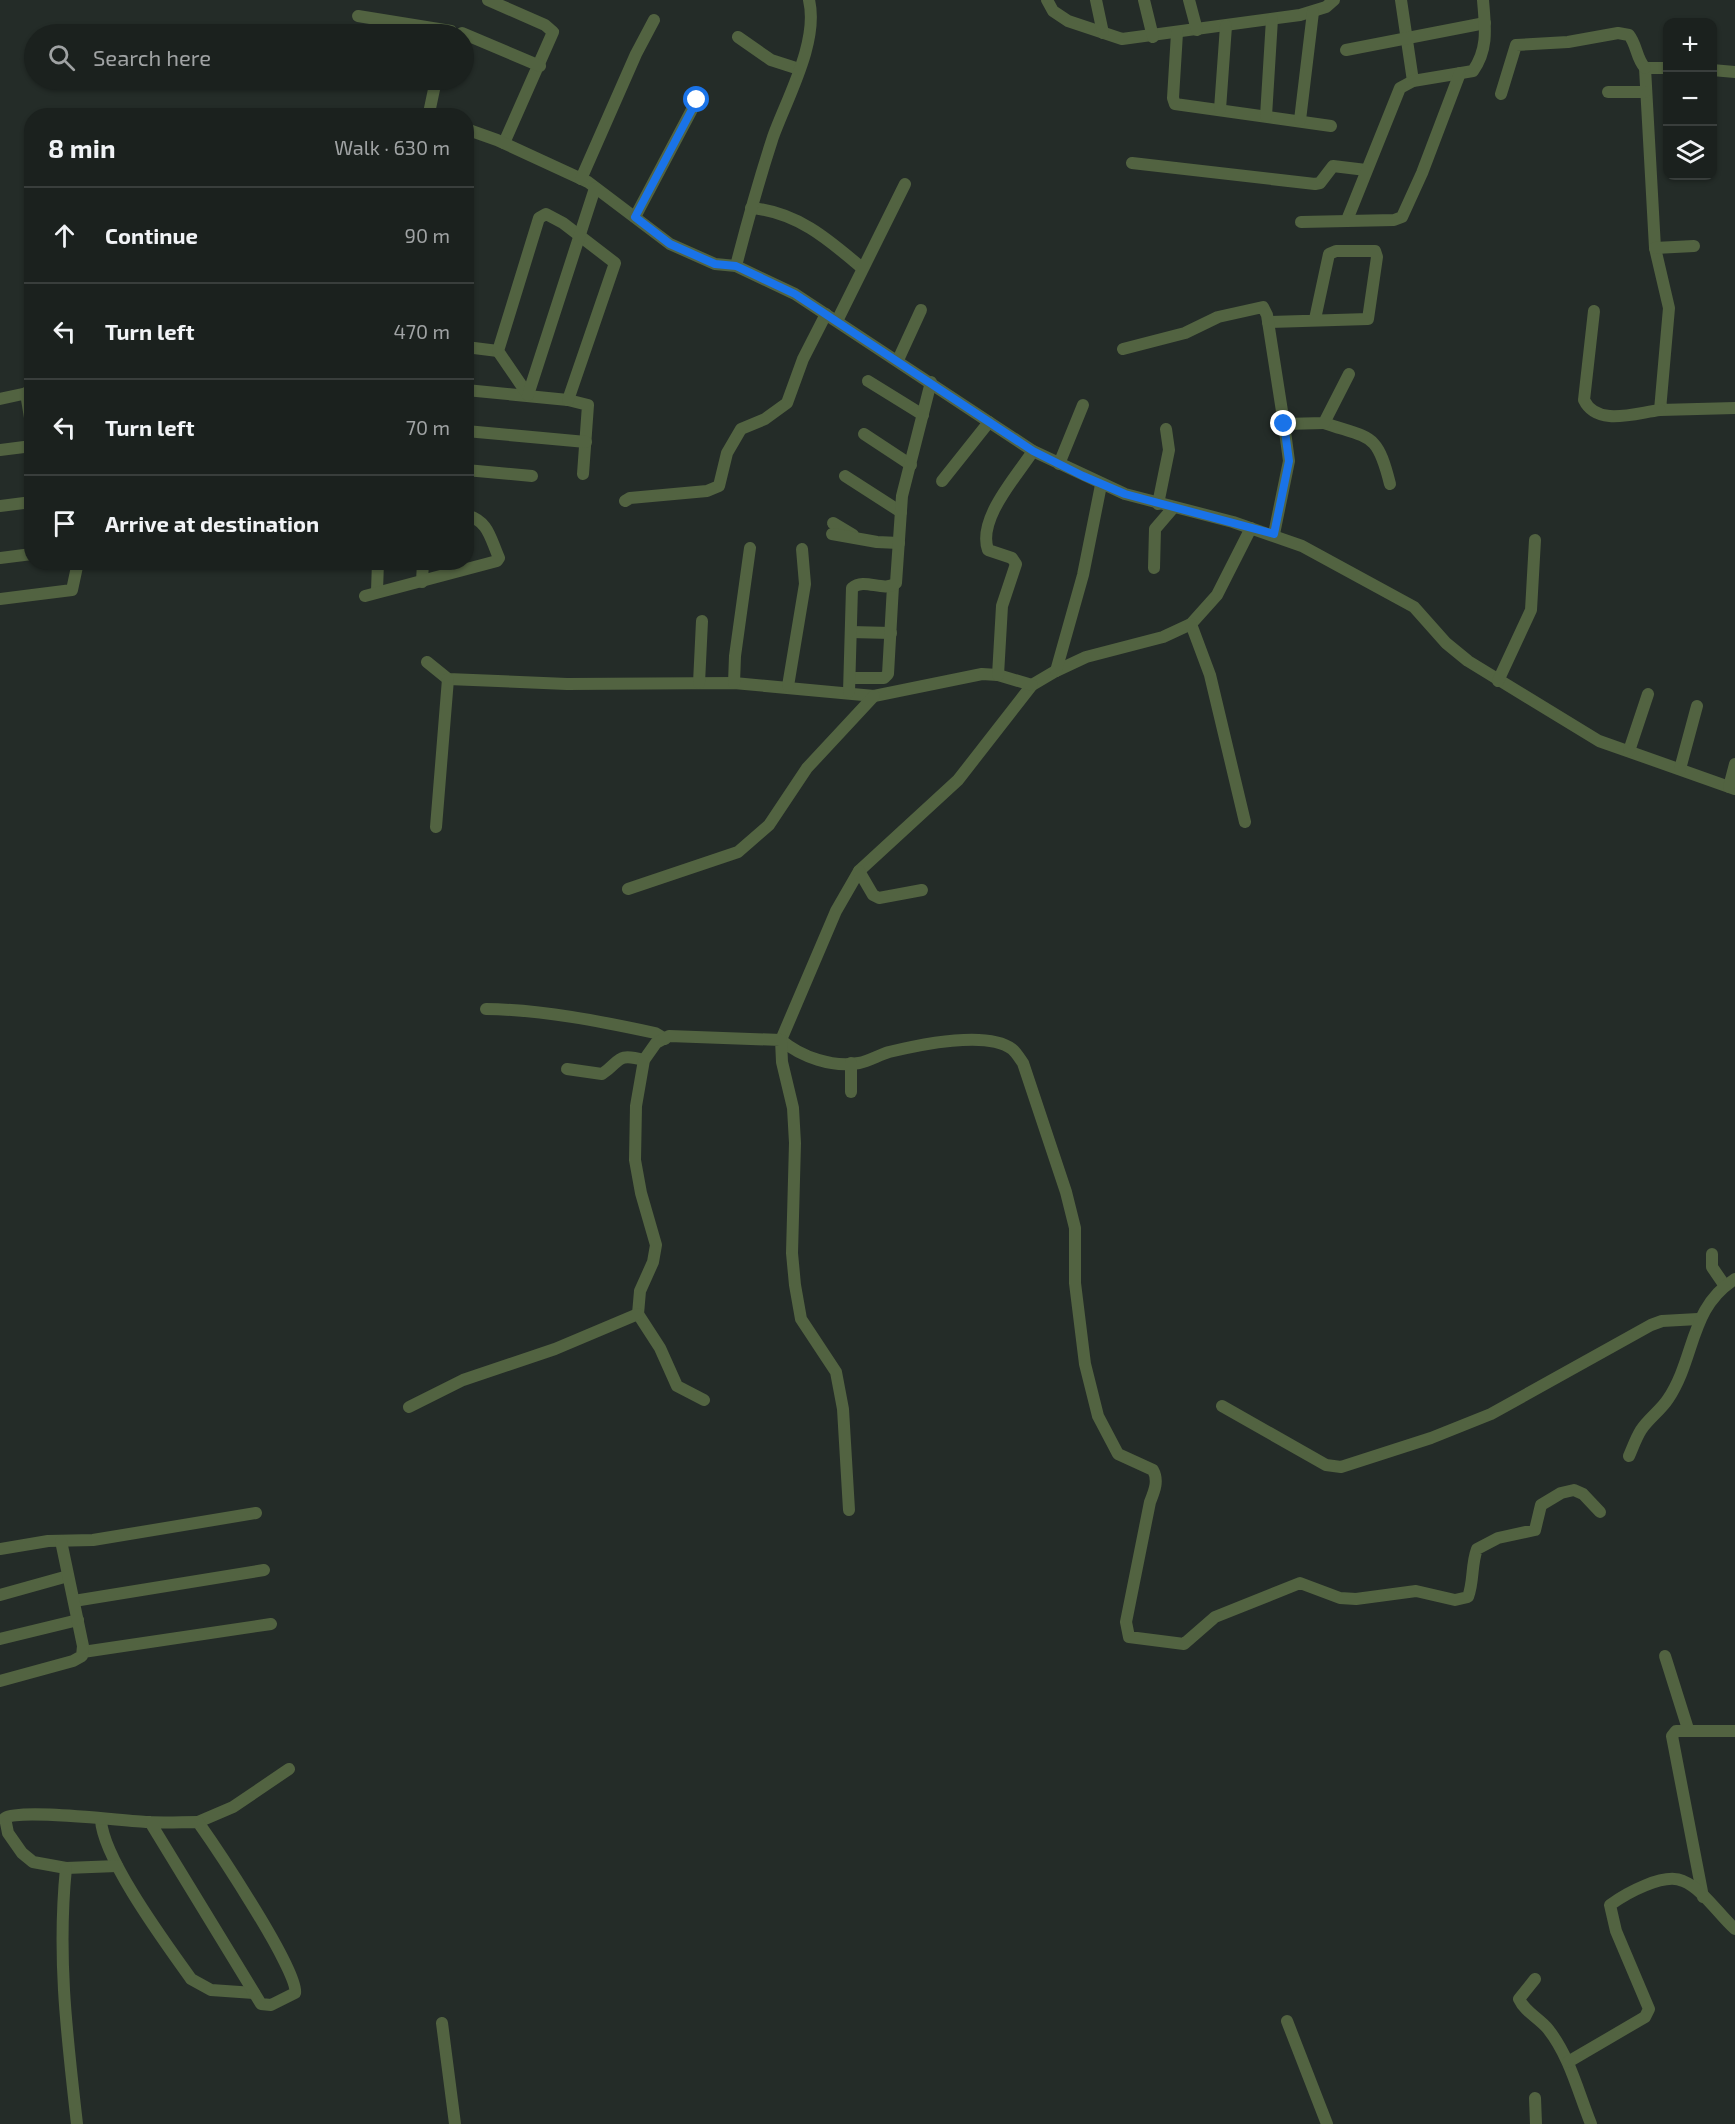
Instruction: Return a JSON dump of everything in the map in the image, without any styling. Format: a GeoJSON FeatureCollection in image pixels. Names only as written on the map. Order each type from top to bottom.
{"type":"FeatureCollection","features":[{"type":"Feature","properties":{"kind":"street"},"geometry":{"type":"LineString","coordinates":[[488,0],[551,28],[553,38],[504,143]]}},
{"type":"Feature","properties":{"kind":"street"},"geometry":{"type":"LineString","coordinates":[[736,266],[774,135],[799,69],[811,27],[809,0]]}},
{"type":"Feature","properties":{"kind":"street"},"geometry":{"type":"LineString","coordinates":[[1047,0],[1053,11],[1068,21],[1122,39],[1152,37],[1313,12],[1326,7],[1334,0]]}},
{"type":"Feature","properties":{"kind":"street"},"geometry":{"type":"LineString","coordinates":[[1096,0],[1103,33]]}},
{"type":"Feature","properties":{"kind":"street"},"geometry":{"type":"LineString","coordinates":[[1144,0],[1152,37]]}},
{"type":"Feature","properties":{"kind":"street"},"geometry":{"type":"LineString","coordinates":[[1189,0],[1197,30]]}},
{"type":"Feature","properties":{"kind":"street"},"geometry":{"type":"LineString","coordinates":[[1401,0],[1413,81]]}},
{"type":"Feature","properties":{"kind":"street"},"geometry":{"type":"LineString","coordinates":[[1347,220],[1396,93],[1413,81],[1473,71],[1480,60],[1486,36],[1483,0]]}},
{"type":"Feature","properties":{"kind":"street"},"geometry":{"type":"LineString","coordinates":[[1300,120],[1313,12]]}},
{"type":"Feature","properties":{"kind":"street"},"geometry":{"type":"LineString","coordinates":[[358,16],[408,24]]}},
{"type":"Feature","properties":{"kind":"street"},"geometry":{"type":"LineString","coordinates":[[1266,116],[1272,19]]}},
{"type":"Feature","properties":{"kind":"street"},"geometry":{"type":"LineString","coordinates":[[582,179],[636,54],[654,20]]}},
{"type":"Feature","properties":{"kind":"street"},"geometry":{"type":"LineString","coordinates":[[1346,50],[1407,36],[1485,23]]}},
{"type":"Feature","properties":{"kind":"street"},"geometry":{"type":"LineString","coordinates":[[1220,109],[1226,26]]}},
{"type":"Feature","properties":{"kind":"street"},"geometry":{"type":"LineString","coordinates":[[1177,33],[1173,102],[1331,126]]}},
{"type":"Feature","properties":{"kind":"street"},"geometry":{"type":"LineString","coordinates":[[1501,94],[1516,45],[1568,42],[1618,33],[1629,34],[1636,45],[1640,62],[1645,68],[1655,248],[1669,308],[1660,410]]}},
{"type":"Feature","properties":{"kind":"street"},"geometry":{"type":"LineString","coordinates":[[738,37],[771,60],[799,69]]}},
{"type":"Feature","properties":{"kind":"street"},"geometry":{"type":"LineString","coordinates":[[474,41],[540,66]]}},
{"type":"Feature","properties":{"kind":"street"},"geometry":{"type":"LineString","coordinates":[[1645,68],[1663,68]]}},
{"type":"Feature","properties":{"kind":"street"},"geometry":{"type":"LineString","coordinates":[[1717,70],[1735,72]]}},
{"type":"Feature","properties":{"kind":"street"},"geometry":{"type":"LineString","coordinates":[[1301,222],[1394,220],[1402,217],[1460,73]]}},
{"type":"Feature","properties":{"kind":"street"},"geometry":{"type":"LineString","coordinates":[[430,108],[434,90]]}},
{"type":"Feature","properties":{"kind":"street"},"geometry":{"type":"LineString","coordinates":[[1608,92],[1645,92]]}},
{"type":"Feature","properties":{"kind":"street"},"geometry":{"type":"LineString","coordinates":[[635,217],[697,100]]}},
{"type":"Feature","properties":{"kind":"street"},"geometry":{"type":"LineString","coordinates":[[474,132],[504,143],[582,179],[670,244],[715,264],[736,266],[795,294],[1033,451],[1101,485],[1158,504],[1274,534],[1326,558],[1404,601],[1421,615],[1446,643],[1498,681],[1599,741],[1732,788],[1735,764]]}},
{"type":"Feature","properties":{"kind":"street"},"geometry":{"type":"LineString","coordinates":[[1132,163],[1314,184],[1320,183],[1333,166],[1366,170]]}},
{"type":"Feature","properties":{"kind":"street"},"geometry":{"type":"LineString","coordinates":[[625,501],[630,498],[708,491],[719,486],[726,453],[741,429],[765,419],[787,403],[803,359],[862,268],[905,184]]}},
{"type":"Feature","properties":{"kind":"street"},"geometry":{"type":"LineString","coordinates":[[528,395],[595,188]]}},
{"type":"Feature","properties":{"kind":"street"},"geometry":{"type":"LineString","coordinates":[[752,208],[788,215],[823,235],[862,268]]}},
{"type":"Feature","properties":{"kind":"street"},"geometry":{"type":"LineString","coordinates":[[498,351],[540,216],[549,215],[615,263],[568,400]]}},
{"type":"Feature","properties":{"kind":"street"},"geometry":{"type":"LineString","coordinates":[[1655,248],[1694,246]]}},
{"type":"Feature","properties":{"kind":"street"},"geometry":{"type":"LineString","coordinates":[[1268,322],[1368,319],[1377,257],[1375,251],[1336,251],[1329,254],[1315,319]]}},
{"type":"Feature","properties":{"kind":"street"},"geometry":{"type":"LineString","coordinates":[[1123,349],[1185,333],[1218,317],[1257,306],[1263,307],[1268,322],[1289,461],[1274,534]]}},
{"type":"Feature","properties":{"kind":"street"},"geometry":{"type":"LineString","coordinates":[[898,360],[921,310]]}},
{"type":"Feature","properties":{"kind":"street"},"geometry":{"type":"LineString","coordinates":[[1594,311],[1584,400],[1589,411],[1600,416],[1660,410],[1735,408]]}},
{"type":"Feature","properties":{"kind":"street"},"geometry":{"type":"LineString","coordinates":[[474,348],[498,351],[528,395]]}},
{"type":"Feature","properties":{"kind":"street"},"geometry":{"type":"LineString","coordinates":[[1324,423],[1349,374]]}},
{"type":"Feature","properties":{"kind":"street"},"geometry":{"type":"LineString","coordinates":[[868,381],[923,415]]}},
{"type":"Feature","properties":{"kind":"street"},"geometry":{"type":"LineString","coordinates":[[850,678],[884,678],[888,674],[893,586],[896,583],[901,512],[931,382]]}},
{"type":"Feature","properties":{"kind":"street"},"geometry":{"type":"LineString","coordinates":[[474,391],[584,402],[589,406],[583,474]]}},
{"type":"Feature","properties":{"kind":"street"},"geometry":{"type":"LineString","coordinates":[[0,398],[24,393]]}},
{"type":"Feature","properties":{"kind":"street"},"geometry":{"type":"LineString","coordinates":[[1059,464],[1083,405]]}},
{"type":"Feature","properties":{"kind":"street"},"geometry":{"type":"LineString","coordinates":[[942,482],[989,422]]}},
{"type":"Feature","properties":{"kind":"street"},"geometry":{"type":"LineString","coordinates":[[1284,424],[1324,423],[1375,442],[1381,450],[1390,484]]}},
{"type":"Feature","properties":{"kind":"street"},"geometry":{"type":"LineString","coordinates":[[1158,504],[1169,450],[1166,429]]}},
{"type":"Feature","properties":{"kind":"street"},"geometry":{"type":"LineString","coordinates":[[474,431],[586,442]]}},
{"type":"Feature","properties":{"kind":"street"},"geometry":{"type":"LineString","coordinates":[[864,434],[911,465]]}},
{"type":"Feature","properties":{"kind":"street"},"geometry":{"type":"LineString","coordinates":[[0,450],[24,447]]}},
{"type":"Feature","properties":{"kind":"street"},"geometry":{"type":"LineString","coordinates":[[998,675],[1002,606],[1016,564],[1012,558],[988,550],[985,531],[990,517],[1033,451]]}},
{"type":"Feature","properties":{"kind":"street"},"geometry":{"type":"LineString","coordinates":[[474,471],[532,476]]}},
{"type":"Feature","properties":{"kind":"street"},"geometry":{"type":"LineString","coordinates":[[845,476],[901,512]]}},
{"type":"Feature","properties":{"kind":"street"},"geometry":{"type":"LineString","coordinates":[[1056,671],[1083,575],[1101,485]]}},
{"type":"Feature","properties":{"kind":"street"},"geometry":{"type":"LineString","coordinates":[[0,506],[24,503]]}},
{"type":"Feature","properties":{"kind":"street"},"geometry":{"type":"LineString","coordinates":[[1154,568],[1155,529],[1173,508]]}},
{"type":"Feature","properties":{"kind":"street"},"geometry":{"type":"LineString","coordinates":[[474,517],[484,524],[499,558],[497,561],[474,567]]}},
{"type":"Feature","properties":{"kind":"street"},"geometry":{"type":"LineString","coordinates":[[849,1510],[843,1409],[836,1372],[801,1319],[795,1285],[792,1203],[795,1131],[793,1108],[782,1062],[781,1040],[836,911],[859,871],[958,780],[1032,686],[1056,671],[1086,657],[1163,637],[1191,624],[1217,595],[1251,528]]}},
{"type":"Feature","properties":{"kind":"street"},"geometry":{"type":"LineString","coordinates":[[833,529],[862,540],[899,543]]}},
{"type":"Feature","properties":{"kind":"street"},"geometry":{"type":"LineString","coordinates":[[1498,681],[1531,610],[1535,540]]}},
{"type":"Feature","properties":{"kind":"street"},"geometry":{"type":"LineString","coordinates":[[734,683],[735,656],[750,548]]}},
{"type":"Feature","properties":{"kind":"street"},"geometry":{"type":"LineString","coordinates":[[788,686],[805,584],[802,549]]}},
{"type":"Feature","properties":{"kind":"street"},"geometry":{"type":"LineString","coordinates":[[0,558],[24,555]]}},
{"type":"Feature","properties":{"kind":"street"},"geometry":{"type":"LineString","coordinates":[[0,599],[72,590],[76,570]]}},
{"type":"Feature","properties":{"kind":"street"},"geometry":{"type":"LineString","coordinates":[[376,570],[371,593],[465,570]]}},
{"type":"Feature","properties":{"kind":"street"},"geometry":{"type":"LineString","coordinates":[[422,582],[423,570]]}},
{"type":"Feature","properties":{"kind":"street"},"geometry":{"type":"LineString","coordinates":[[849,693],[852,588],[860,583],[893,586]]}},
{"type":"Feature","properties":{"kind":"street"},"geometry":{"type":"LineString","coordinates":[[699,683],[702,621]]}},
{"type":"Feature","properties":{"kind":"street"},"geometry":{"type":"LineString","coordinates":[[1191,624],[1210,675],[1245,822]]}},
{"type":"Feature","properties":{"kind":"street"},"geometry":{"type":"LineString","coordinates":[[851,632],[891,633]]}},
{"type":"Feature","properties":{"kind":"street"},"geometry":{"type":"LineString","coordinates":[[427,662],[448,679],[567,684],[734,683],[788,686],[874,696],[982,674],[998,675],[1032,686]]}},
{"type":"Feature","properties":{"kind":"street"},"geometry":{"type":"LineString","coordinates":[[436,827],[448,679]]}},
{"type":"Feature","properties":{"kind":"street"},"geometry":{"type":"LineString","coordinates":[[1629,751],[1648,694]]}},
{"type":"Feature","properties":{"kind":"street"},"geometry":{"type":"LineString","coordinates":[[628,889],[738,852],[769,825],[807,768],[874,696]]}},
{"type":"Feature","properties":{"kind":"street"},"geometry":{"type":"LineString","coordinates":[[1680,770],[1696,706]]}},
{"type":"Feature","properties":{"kind":"street"},"geometry":{"type":"LineString","coordinates":[[859,871],[873,895],[879,898],[922,890]]}},
{"type":"Feature","properties":{"kind":"street"},"geometry":{"type":"LineString","coordinates":[[486,1009],[527,1010],[576,1017],[655,1033],[665,1039]]}},
{"type":"Feature","properties":{"kind":"street"},"geometry":{"type":"LineString","coordinates":[[704,1400],[677,1386],[660,1347],[638,1314],[640,1291],[653,1262],[656,1245],[641,1193],[635,1160],[636,1106],[644,1060],[656,1043],[665,1039],[688,1036],[781,1040],[791,1049],[817,1060],[851,1063],[931,1043],[984,1040],[1011,1048],[1023,1064],[1066,1192],[1075,1227],[1076,1294],[1085,1364],[1098,1416],[1118,1454],[1153,1470],[1155,1474],[1155,1488],[1150,1502],[1126,1622],[1129,1637],[1184,1644],[1215,1617],[1300,1583],[1340,1598],[1356,1599],[1416,1591],[1455,1600],[1461,1599],[1468,1597],[1472,1586],[1477,1550],[1498,1538],[1535,1530],[1541,1505],[1547,1498],[1574,1490],[1583,1494],[1600,1512]]}},
{"type":"Feature","properties":{"kind":"street"},"geometry":{"type":"LineString","coordinates":[[567,1069],[602,1074],[618,1058],[632,1057],[644,1060]]}},
{"type":"Feature","properties":{"kind":"street"},"geometry":{"type":"LineString","coordinates":[[851,1063],[851,1092]]}},
{"type":"Feature","properties":{"kind":"street"},"geometry":{"type":"LineString","coordinates":[[1222,1406],[1326,1465],[1341,1467],[1431,1438],[1491,1414],[1650,1325],[1689,1319],[1730,1283],[1713,1267],[1712,1254]]}},
{"type":"Feature","properties":{"kind":"street"},"geometry":{"type":"LineString","coordinates":[[409,1407],[463,1380],[555,1349],[638,1314]]}},
{"type":"Feature","properties":{"kind":"street"},"geometry":{"type":"LineString","coordinates":[[1629,1456],[1641,1430],[1668,1399],[1684,1368],[1689,1319]]}},
{"type":"Feature","properties":{"kind":"street"},"geometry":{"type":"LineString","coordinates":[[0,1549],[35,1542],[93,1540],[256,1513]]}},
{"type":"Feature","properties":{"kind":"street"},"geometry":{"type":"LineString","coordinates":[[61,1541],[83,1652]]}},
{"type":"Feature","properties":{"kind":"street"},"geometry":{"type":"LineString","coordinates":[[74,1601],[264,1570]]}},
{"type":"Feature","properties":{"kind":"street"},"geometry":{"type":"LineString","coordinates":[[0,1595],[68,1576]]}},
{"type":"Feature","properties":{"kind":"street"},"geometry":{"type":"LineString","coordinates":[[0,1639],[78,1620]]}},
{"type":"Feature","properties":{"kind":"street"},"geometry":{"type":"LineString","coordinates":[[0,1681],[74,1661],[83,1652],[271,1624]]}},
{"type":"Feature","properties":{"kind":"street"},"geometry":{"type":"LineString","coordinates":[[1665,1656],[1688,1729]]}},
{"type":"Feature","properties":{"kind":"street"},"geometry":{"type":"LineString","coordinates":[[1703,1897],[1672,1736],[1676,1731],[1688,1729],[1735,1731]]}},
{"type":"Feature","properties":{"kind":"street"},"geometry":{"type":"LineString","coordinates":[[117,1866],[66,1868],[42,1865],[27,1859],[6,1829],[5,1818],[12,1815],[150,1822],[198,1822],[233,1807],[290,1769]]}},
{"type":"Feature","properties":{"kind":"street"},"geometry":{"type":"LineString","coordinates":[[101,1820],[104,1839],[117,1866],[192,1979],[211,1990],[254,1993]]}},
{"type":"Feature","properties":{"kind":"street"},"geometry":{"type":"LineString","coordinates":[[150,1822],[262,2005],[269,2006],[292,1997],[296,1985],[278,1949],[198,1822]]}},
{"type":"Feature","properties":{"kind":"street"},"geometry":{"type":"LineString","coordinates":[[66,1868],[61,1917],[61,1975],[77,2124]]}},
{"type":"Feature","properties":{"kind":"street"},"geometry":{"type":"LineString","coordinates":[[1568,2062],[1645,2017],[1649,2009],[1616,1931],[1610,1905],[1622,1896],[1650,1884],[1670,1879],[1683,1881],[1703,1897],[1735,1929]]}},
{"type":"Feature","properties":{"kind":"street"},"geometry":{"type":"LineString","coordinates":[[1535,1979],[1522,1992],[1520,1999],[1522,2006],[1548,2029],[1568,2062],[1591,2124]]}},
{"type":"Feature","properties":{"kind":"street"},"geometry":{"type":"LineString","coordinates":[[1287,2021],[1328,2124]]}},
{"type":"Feature","properties":{"kind":"street"},"geometry":{"type":"LineString","coordinates":[[442,2023],[455,2124]]}},
{"type":"Feature","properties":{"kind":"street"},"geometry":{"type":"LineString","coordinates":[[1535,2098],[1536,2124]]}},
{"type":"Feature","properties":{"kind":"route"},"geometry":{"type":"LineString","coordinates":[[697,100],[635,217],[670,244],[715,264],[736,266],[795,294],[1033,451],[1101,485],[1125,494],[1274,534],[1289,461],[1284,424]]}}]}
